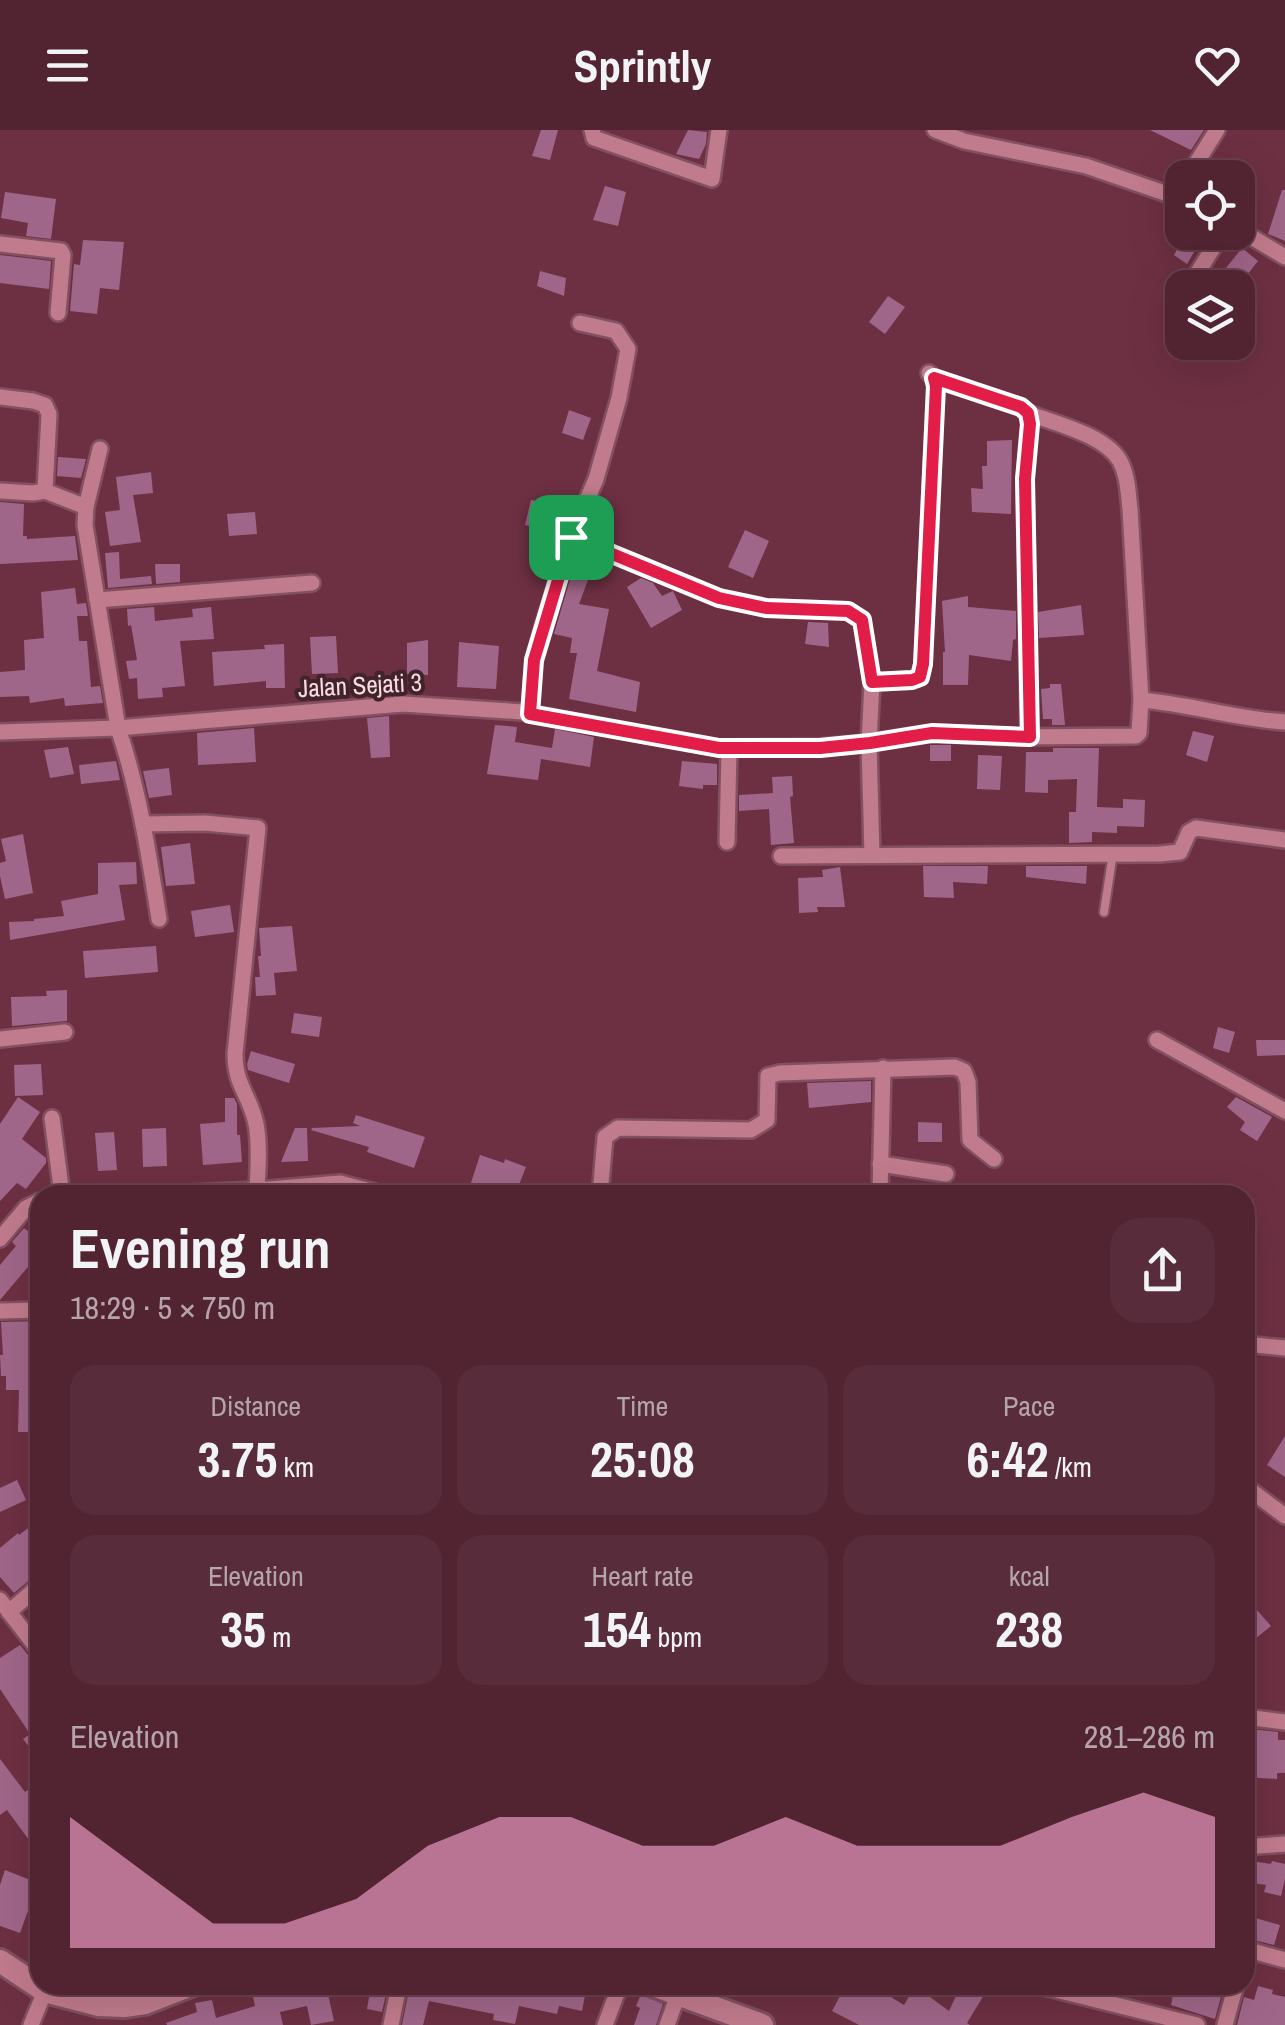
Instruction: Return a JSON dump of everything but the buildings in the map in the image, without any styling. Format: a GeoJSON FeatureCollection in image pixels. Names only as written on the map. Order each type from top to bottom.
{"type":"FeatureCollection","features":[{"type":"Feature","properties":{"kind":"main road"},"geometry":{"type":"LineString","coordinates":[[0,1961],[30,1974]]}},
{"type":"Feature","properties":{"kind":"main road"},"geometry":{"type":"LineString","coordinates":[[76,1995],[99,2005],[124,2006],[165,1995]]}},
{"type":"Feature","properties":{"kind":"main road"},"geometry":{"type":"LineString","coordinates":[[684,1995],[758,2024]]}},
{"type":"Feature","properties":{"kind":"street"},"geometry":{"type":"LineString","coordinates":[[592,130],[594,138],[712,179],[719,130]]}},
{"type":"Feature","properties":{"kind":"street"},"geometry":{"type":"LineString","coordinates":[[935,130],[1165,189]]}},
{"type":"Feature","properties":{"kind":"street"},"geometry":{"type":"LineString","coordinates":[[1198,160],[1217,130]]}},
{"type":"Feature","properties":{"kind":"street"},"geometry":{"type":"LineString","coordinates":[[1255,240],[1285,258]]}},
{"type":"Feature","properties":{"kind":"street"},"geometry":{"type":"LineString","coordinates":[[0,244],[61,251],[58,313]]}},
{"type":"Feature","properties":{"kind":"street"},"geometry":{"type":"LineString","coordinates":[[530,714],[534,660],[571,537],[596,479],[628,349],[616,331],[580,324]]}},
{"type":"Feature","properties":{"kind":"street"},"geometry":{"type":"LineString","coordinates":[[872,682],[912,680],[920,677],[923,664],[935,405],[931,375],[1105,443],[1120,461],[1127,479],[1130,509],[1141,700],[1285,722]]}},
{"type":"Feature","properties":{"kind":"street"},"geometry":{"type":"LineString","coordinates":[[0,398],[45,405],[49,414],[46,491]]}},
{"type":"Feature","properties":{"kind":"street"},"geometry":{"type":"LineString","coordinates":[[1028,413],[1025,479],[1030,737]]}},
{"type":"Feature","properties":{"kind":"street"},"geometry":{"type":"LineString","coordinates":[[100,449],[86,507],[88,546],[118,728],[143,824],[159,919]]}},
{"type":"Feature","properties":{"kind":"street"},"geometry":{"type":"LineString","coordinates":[[0,491],[46,491],[86,507]]}},
{"type":"Feature","properties":{"kind":"street"},"geometry":{"type":"LineString","coordinates":[[571,537],[719,598],[766,608],[848,611],[862,620],[872,682],[872,855]]}},
{"type":"Feature","properties":{"kind":"street"},"geometry":{"type":"LineString","coordinates":[[97,600],[312,584]]}},
{"type":"Feature","properties":{"kind":"street","name":"Jalan Sejati 3"},"geometry":{"type":"LineString","coordinates":[[0,732],[118,728],[403,704],[530,714],[719,748],[820,748],[932,733],[1136,736],[1141,700]]}},
{"type":"Feature","properties":{"kind":"street"},"geometry":{"type":"LineString","coordinates":[[726,842],[730,748]]}},
{"type":"Feature","properties":{"kind":"street"},"geometry":{"type":"LineString","coordinates":[[143,824],[205,823],[258,828],[235,1054],[235,1073],[249,1100],[256,1126],[257,1185]]}},
{"type":"Feature","properties":{"kind":"street"},"geometry":{"type":"LineString","coordinates":[[781,856],[1180,852],[1189,832],[1196,828],[1285,840]]}},
{"type":"Feature","properties":{"kind":"street"},"geometry":{"type":"LineString","coordinates":[[0,1039],[65,1032]]}},
{"type":"Feature","properties":{"kind":"street"},"geometry":{"type":"LineString","coordinates":[[1157,1040],[1285,1110]]}},
{"type":"Feature","properties":{"kind":"street"},"geometry":{"type":"LineString","coordinates":[[601,1185],[605,1137],[618,1128],[751,1130],[767,1120],[768,1076],[780,1073],[955,1066],[964,1071],[968,1082],[970,1140],[994,1159]]}},
{"type":"Feature","properties":{"kind":"street"},"geometry":{"type":"LineString","coordinates":[[880,1185],[883,1068]]}},
{"type":"Feature","properties":{"kind":"street"},"geometry":{"type":"LineString","coordinates":[[52,1118],[61,1185]]}},
{"type":"Feature","properties":{"kind":"street"},"geometry":{"type":"LineString","coordinates":[[880,1164],[946,1174]]}},
{"type":"Feature","properties":{"kind":"street"},"geometry":{"type":"LineString","coordinates":[[0,1239],[30,1206]]}},
{"type":"Feature","properties":{"kind":"street"},"geometry":{"type":"LineString","coordinates":[[0,1311],[30,1310]]}},
{"type":"Feature","properties":{"kind":"street"},"geometry":{"type":"LineString","coordinates":[[1255,1345],[1285,1348]]}},
{"type":"Feature","properties":{"kind":"street"},"geometry":{"type":"LineString","coordinates":[[1255,1494],[1285,1516]]}},
{"type":"Feature","properties":{"kind":"street"},"geometry":{"type":"LineString","coordinates":[[30,1592],[5,1606],[30,1639]]}},
{"type":"Feature","properties":{"kind":"street"},"geometry":{"type":"LineString","coordinates":[[1255,1718],[1285,1722]]}},
{"type":"Feature","properties":{"kind":"street"},"geometry":{"type":"LineString","coordinates":[[1255,1847],[1285,1844]]}},
{"type":"Feature","properties":{"kind":"street"},"geometry":{"type":"LineString","coordinates":[[1255,1953],[1285,1960]]}},
{"type":"Feature","properties":{"kind":"street"},"geometry":{"type":"LineString","coordinates":[[31,2025],[35,1995]]}},
{"type":"Feature","properties":{"kind":"street"},"geometry":{"type":"LineString","coordinates":[[391,2025],[397,1995]]}},
{"type":"Feature","properties":{"kind":"street"},"geometry":{"type":"LineString","coordinates":[[605,2025],[616,1995]]}},
{"type":"Feature","properties":{"kind":"street"},"geometry":{"type":"LineString","coordinates":[[666,1995],[667,2025]]}},
{"type":"Feature","properties":{"kind":"street"},"geometry":{"type":"LineString","coordinates":[[1076,1995],[1197,2025]]}},
{"type":"Feature","properties":{"kind":"street"},"geometry":{"type":"LineString","coordinates":[[1225,2025],[1233,1995]]}},
{"type":"Feature","properties":{"kind":"lane"},"geometry":{"type":"LineString","coordinates":[[1104,912],[1114,853]]}},
{"type":"Feature","properties":{"kind":"route"},"geometry":{"type":"LineString","coordinates":[[934,378],[1021,407],[1028,413],[1030,424],[1025,479],[1030,737],[932,733],[820,748],[719,748],[530,714],[534,660],[571,537],[719,598],[766,608],[848,611],[862,620],[872,682],[912,680],[920,677],[923,664],[934,378]]}}]}
